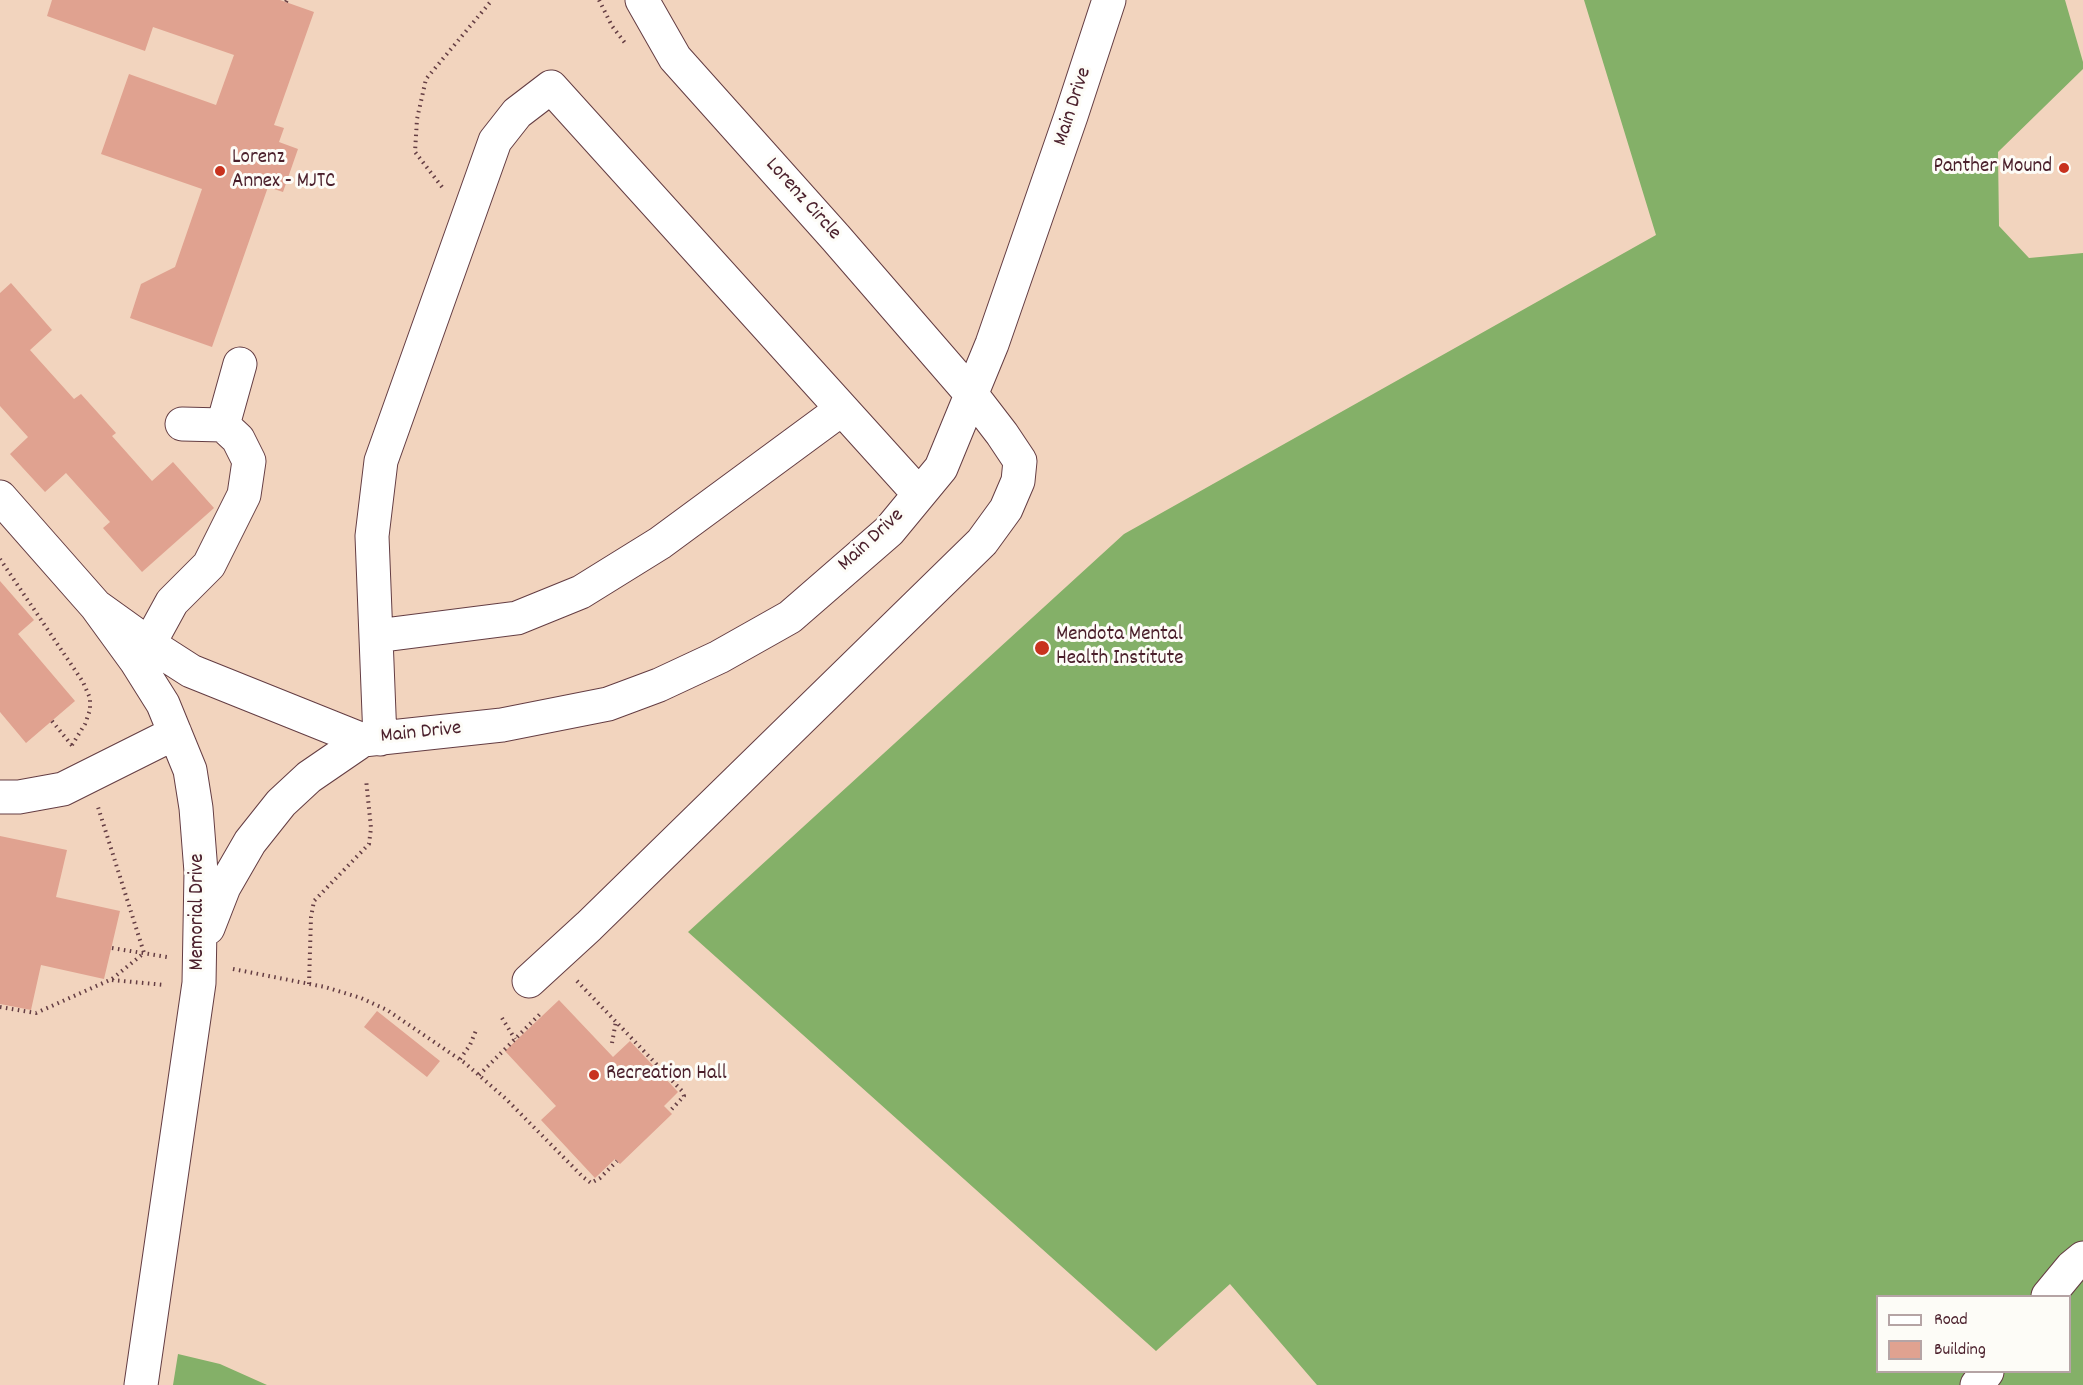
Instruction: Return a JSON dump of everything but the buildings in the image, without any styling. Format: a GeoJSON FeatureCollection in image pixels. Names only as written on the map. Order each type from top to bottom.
{"type":"FeatureCollection","features":[{"type":"Feature","properties":{"kind":"lane","name":"Lorenz Circle"},"geometry":{"type":"LineString","coordinates":[[529,981],[596,919],[982,542],[1010,500],[1018,482],[1020,461],[972,395],[675,58],[642,0]]}},
{"type":"Feature","properties":{"kind":"lane","name":"Main Drive"},"geometry":{"type":"LineString","coordinates":[[199,968],[224,887],[250,842],[281,803],[309,777],[371,740],[502,725],[608,704],[659,685],[720,657],[790,617],[890,531],[941,468],[972,395],[992,344],[1109,0]]}},
{"type":"Feature","properties":{"kind":"lane"},"geometry":{"type":"LineString","coordinates":[[371,740],[376,636],[372,536],[381,461],[495,141],[516,113],[551,87],[919,494]]}},
{"type":"Feature","properties":{"kind":"lane"},"geometry":{"type":"LineString","coordinates":[[223,425],[240,364]]}},
{"type":"Feature","properties":{"kind":"lane"},"geometry":{"type":"LineString","coordinates":[[376,636],[517,618],[581,592],[660,543],[842,409]]}},
{"type":"Feature","properties":{"kind":"lane"},"geometry":{"type":"LineString","coordinates":[[148,644],[172,602],[209,565],[244,495],[249,461],[238,439],[223,425],[183,424]]}},
{"type":"Feature","properties":{"kind":"lane","name":"Memorial Drive"},"geometry":{"type":"LineString","coordinates":[[0,497],[96,606],[136,661],[163,704],[190,770],[196,808],[201,872],[199,968],[141,1385]]}},
{"type":"Feature","properties":{"kind":"lane","name":"Main Drive"},"geometry":{"type":"LineString","coordinates":[[96,606],[148,644],[191,671],[371,740]]}},
{"type":"Feature","properties":{"kind":"lane"},"geometry":{"type":"LineString","coordinates":[[0,797],[19,797],[63,789],[175,733]]}},
{"type":"Feature","properties":{"kind":"lane"},"geometry":{"type":"LineString","coordinates":[[2049,1295],[2072,1267],[2083,1258]]}},
{"type":"Feature","properties":{"kind":"path"},"geometry":{"type":"LineString","coordinates":[[0,559],[83,682],[90,698],[90,710],[85,724],[72,745]]}},
{"type":"Feature","properties":{"kind":"path"},"geometry":{"type":"LineString","coordinates":[[52,721],[79,755],[89,776],[144,953]]}},
{"type":"Feature","properties":{"kind":"path"},"geometry":{"type":"LineString","coordinates":[[112,948],[144,953],[199,968],[325,987],[362,998],[387,1010],[460,1059],[583,1178],[591,1183],[600,1178],[617,1161]]}},
{"type":"Feature","properties":{"kind":"path"},"geometry":{"type":"LineString","coordinates":[[0,1007],[36,1013],[112,979],[144,953]]}},
{"type":"Feature","properties":{"kind":"path"},"geometry":{"type":"LineString","coordinates":[[112,979],[199,968]]}},
{"type":"Feature","properties":{"kind":"path"},"geometry":{"type":"LineString","coordinates":[[568,986],[575,978],[682,1091],[684,1096],[670,1111]]}},
{"type":"Feature","properties":{"kind":"path"},"geometry":{"type":"LineString","coordinates":[[479,1075],[545,1009]]}},
{"type":"Feature","properties":{"kind":"path"},"geometry":{"type":"LineString","coordinates":[[502,1018],[515,1039]]}},
{"type":"Feature","properties":{"kind":"path"},"geometry":{"type":"LineString","coordinates":[[612,1043],[616,1022]]}},
{"type":"Feature","properties":{"kind":"path"},"geometry":{"type":"LineString","coordinates":[[460,1059],[470,1045],[477,1028]]}},
{"type":"Feature","properties":{"kind":"shaded area","name":"Mendota Mental Health Institute"},"geometry":{"type":"Polygon","coordinates":[[[0,0],[2083,0],[2083,1385],[0,1385],[0,0]]]}},
{"type":"Feature","properties":{"kind":"green space"},"geometry":{"type":"Polygon","coordinates":[[[1584,0],[2065,0],[2083,69],[1998,152],[1999,226],[2029,258],[2083,253],[2083,1385],[1317,1385],[1230,1284],[1156,1351],[688,932],[1124,534],[1656,235],[1584,0]]]}},
{"type":"Feature","properties":{"kind":"green space"},"geometry":{"type":"Polygon","coordinates":[[[178,1354],[220,1364],[267,1385],[173,1385],[178,1354]]]}},
{"type":"Feature","properties":{"kind":"place","name":"Panther Mound"},"geometry":{"type":"Point","coordinates":[2064,168]}},
{"type":"Feature","properties":{"kind":"place","name":"Lorenz Annex - MJTC"},"geometry":{"type":"Point","coordinates":[220,171]}},
{"type":"Feature","properties":{"kind":"place","name":"Mendota Mental Health Institute"},"geometry":{"type":"Point","coordinates":[1042,648]}},
{"type":"Feature","properties":{"kind":"place","name":"Recreation Hall"},"geometry":{"type":"Point","coordinates":[594,1075]}}]}
